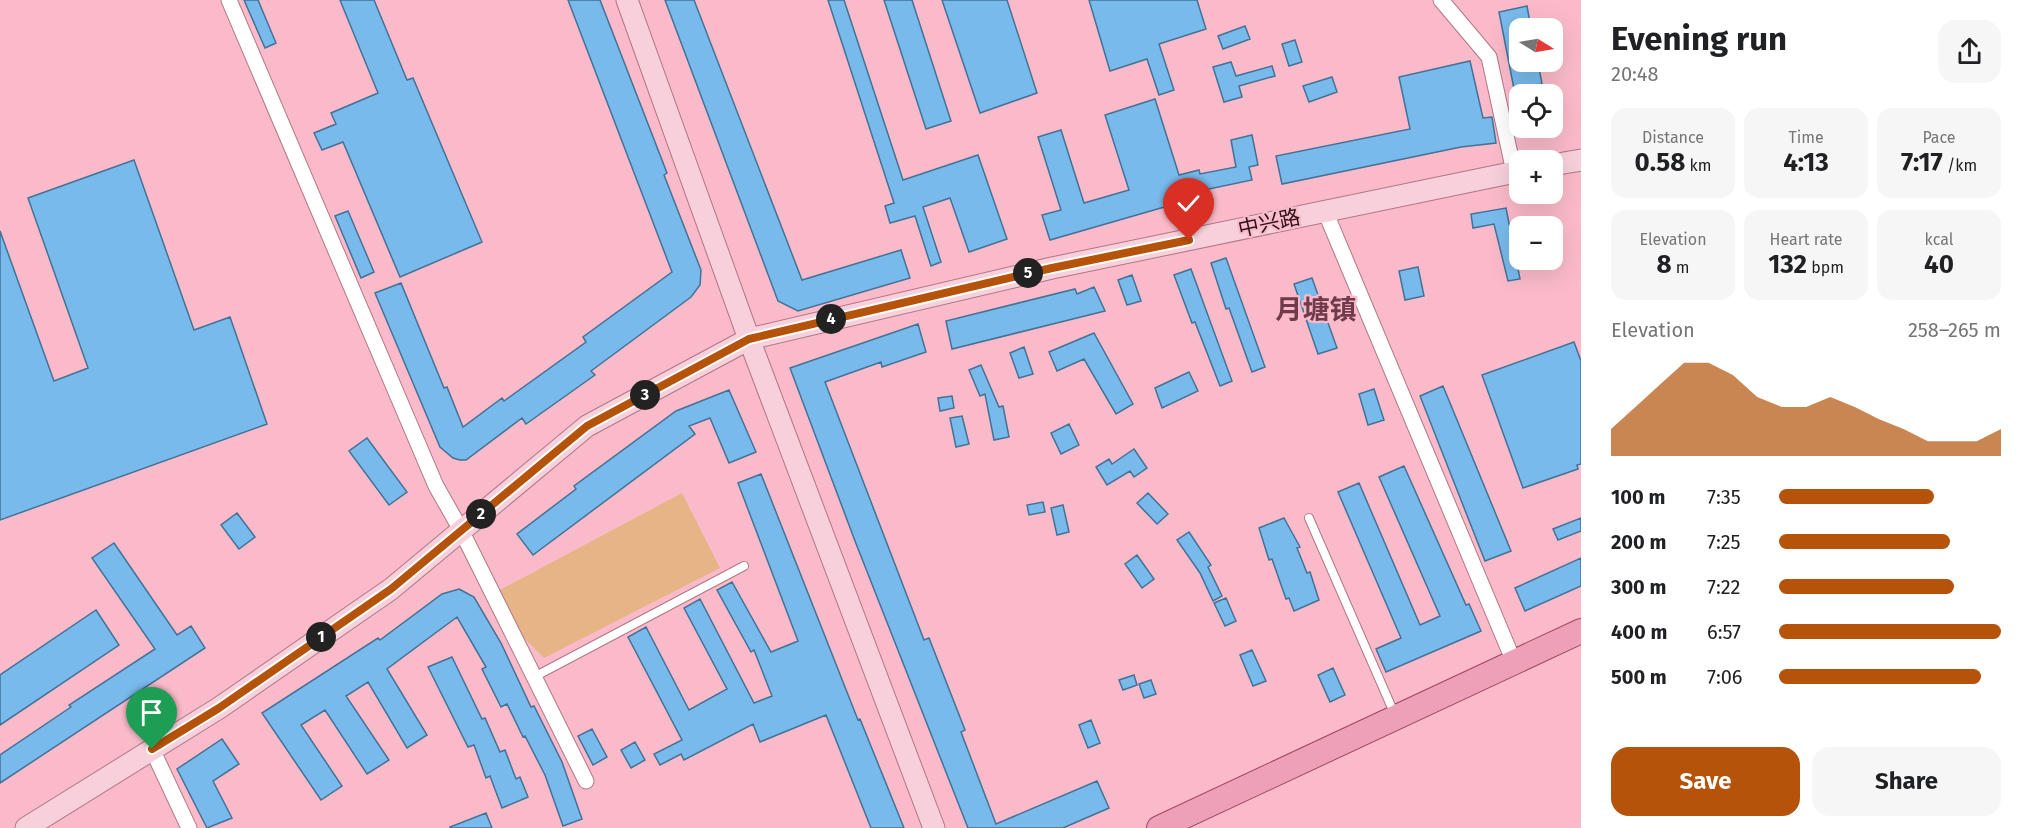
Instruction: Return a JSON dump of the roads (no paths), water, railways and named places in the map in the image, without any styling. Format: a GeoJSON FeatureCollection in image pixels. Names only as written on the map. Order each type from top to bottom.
{"type":"FeatureCollection","features":[{"type":"Feature","properties":{"kind":"main road"},"geometry":{"type":"LineString","coordinates":[[627,0],[749,339],[934,828]]}},
{"type":"Feature","properties":{"kind":"main road"},"geometry":{"type":"LineString","coordinates":[[1563,163],[1581,160]]}},
{"type":"Feature","properties":{"kind":"main road","name":"中兴路"},"geometry":{"type":"LineString","coordinates":[[26,828],[219,708],[391,589],[587,426],[749,339],[1052,268],[1509,174]]}},
{"type":"Feature","properties":{"kind":"main road"},"geometry":{"type":"LineString","coordinates":[[1159,828],[1581,631]]}},
{"type":"Feature","properties":{"kind":"street"},"geometry":{"type":"LineString","coordinates":[[229,0],[436,486],[461,530],[586,781]]}},
{"type":"Feature","properties":{"kind":"street"},"geometry":{"type":"LineString","coordinates":[[1441,0],[1489,57],[1512,150]]}},
{"type":"Feature","properties":{"kind":"street"},"geometry":{"type":"LineString","coordinates":[[1325,211],[1514,662]]}},
{"type":"Feature","properties":{"kind":"street"},"geometry":{"type":"LineString","coordinates":[[152,749],[189,828]]}},
{"type":"Feature","properties":{"kind":"lane"},"geometry":{"type":"LineString","coordinates":[[1309,518],[1396,718]]}},
{"type":"Feature","properties":{"kind":"lane"},"geometry":{"type":"LineString","coordinates":[[534,677],[744,566]]}},
{"type":"Feature","properties":{"kind":"district","name":"月塘镇"},"geometry":{"type":"Point","coordinates":[1316,310]}}]}
